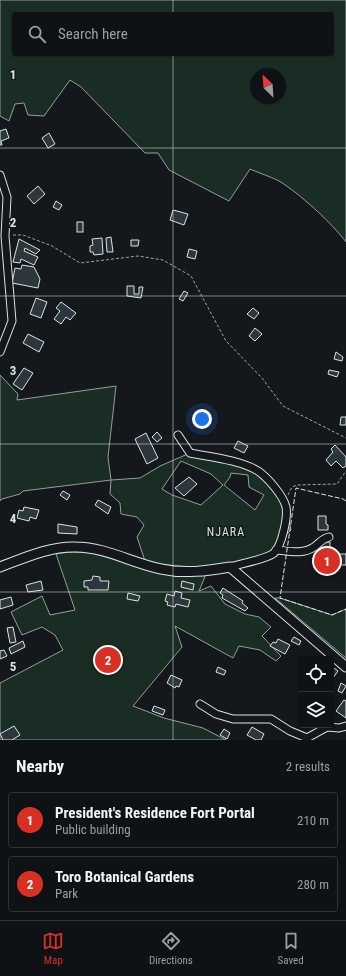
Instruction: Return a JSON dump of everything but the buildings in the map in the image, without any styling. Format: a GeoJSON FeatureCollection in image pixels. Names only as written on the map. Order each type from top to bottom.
{"type":"FeatureCollection","features":[{"type":"Feature","properties":{"kind":"main road"},"geometry":{"type":"LineString","coordinates":[[0,567],[52,549],[75,546],[112,553],[160,569],[173,571],[202,571],[230,567],[346,667]]}},
{"type":"Feature","properties":{"kind":"street"},"geometry":{"type":"LineString","coordinates":[[0,175],[6,196],[5,236],[12,321],[0,352]]}},
{"type":"Feature","properties":{"kind":"street"},"geometry":{"type":"LineString","coordinates":[[178,435],[190,453],[230,461],[257,470],[272,483],[286,507],[283,538],[276,550],[271,554],[230,567]]}},
{"type":"Feature","properties":{"kind":"street"},"geometry":{"type":"LineString","coordinates":[[276,550],[301,553],[314,547],[321,540],[329,537]]}},
{"type":"Feature","properties":{"kind":"street"},"geometry":{"type":"LineString","coordinates":[[200,704],[216,714],[233,719],[271,719],[290,731],[307,738],[327,727],[339,728],[346,726]]}},
{"type":"Feature","properties":{"kind":"path"},"geometry":{"type":"LineString","coordinates":[[5,236],[24,235],[52,246],[80,263],[138,256],[163,260],[191,276],[226,341],[262,378],[283,406],[346,438]]}},
{"type":"Feature","properties":{"kind":"path"},"geometry":{"type":"LineString","coordinates":[[286,507],[292,487],[298,485],[337,484],[346,471]]}},
{"type":"Feature","properties":{"kind":"green space"},"geometry":{"type":"Polygon","coordinates":[[[0,0],[346,0],[346,242],[324,218],[305,201],[287,186],[268,176],[250,169],[229,201],[169,170],[158,153],[145,153],[81,87],[70,80],[44,116],[28,115],[24,103],[15,104],[9,121],[0,116],[0,0]]]}},
{"type":"Feature","properties":{"kind":"green space"},"geometry":{"type":"Polygon","coordinates":[[[0,375],[18,394],[17,400],[116,386],[108,457],[111,480],[23,491],[20,494],[2,499],[0,501],[0,375]]]}},
{"type":"Feature","properties":{"kind":"green space"},"geometry":{"type":"Polygon","coordinates":[[[190,453],[257,470],[286,507],[291,530],[283,538],[274,552],[202,571],[146,564],[137,537],[144,525],[137,517],[121,514],[120,503],[110,494],[111,480],[140,478],[160,466],[190,453]],[[181,461],[162,489],[172,495],[201,505],[223,485],[211,474],[181,461]],[[231,473],[224,485],[255,510],[264,495],[249,487],[248,475],[231,473]]]}},
{"type":"Feature","properties":{"kind":"green space"},"geometry":{"type":"Polygon","coordinates":[[[68,552],[89,552],[153,571],[206,574],[199,591],[211,586],[225,604],[245,614],[259,617],[271,627],[262,636],[281,656],[276,661],[260,650],[239,646],[233,658],[175,626],[182,647],[133,706],[164,718],[203,728],[226,740],[0,740],[0,683],[63,650],[55,635],[42,627],[22,635],[11,612],[42,596],[50,615],[75,610],[56,554],[68,552]]]}},
{"type":"Feature","properties":{"kind":"green space"},"geometry":{"type":"Polygon","coordinates":[[[275,598],[280,598],[332,615],[346,609],[346,658],[275,598]]]}},
{"type":"Feature","properties":{"kind":"fence"},"geometry":{"type":"LineString","coordinates":[[346,501],[296,488],[280,598],[332,615],[346,609]]}},
{"type":"Feature","properties":{"kind":"place","name":"President's Residence Fort Portal"},"geometry":{"type":"Point","coordinates":[327,561]}},
{"type":"Feature","properties":{"kind":"place","name":"Toro Botanical Gardens"},"geometry":{"type":"Point","coordinates":[108,660]}},
{"type":"Feature","properties":{"kind":"district","name":"NJARA"},"geometry":{"type":"Point","coordinates":[226,532]}}]}
